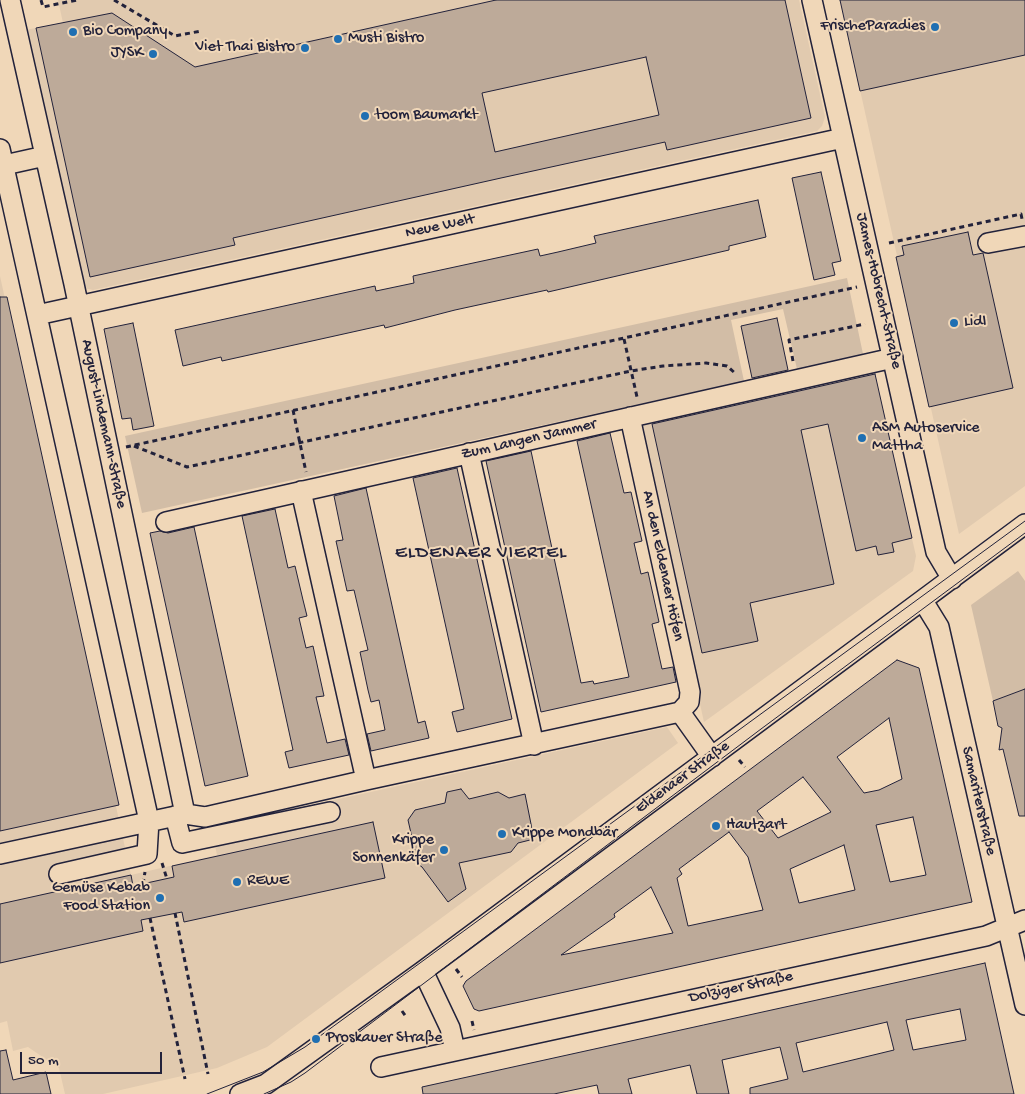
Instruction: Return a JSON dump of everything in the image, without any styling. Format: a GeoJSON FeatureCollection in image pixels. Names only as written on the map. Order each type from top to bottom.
{"type":"FeatureCollection","features":[{"type":"Feature","properties":{"kind":"street","name":"August-Lindemann-Straße"},"geometry":{"type":"LineString","coordinates":[[10,0],[78,306],[180,815],[182,843],[330,812]]}},
{"type":"Feature","properties":{"kind":"street","name":"James-Hobrecht-Straße"},"geometry":{"type":"LineString","coordinates":[[812,0],[936,552],[952,579]]}},
{"type":"Feature","properties":{"kind":"street","name":"Neue Welt"},"geometry":{"type":"LineString","coordinates":[[37,315],[843,138]]}},
{"type":"Feature","properties":{"kind":"street"},"geometry":{"type":"LineString","coordinates":[[45,156],[1,160],[149,822],[147,854],[59,874]]}},
{"type":"Feature","properties":{"kind":"street"},"geometry":{"type":"LineString","coordinates":[[988,243],[1024,231]]}},
{"type":"Feature","properties":{"kind":"street","name":"Zum Langen Jammer"},"geometry":{"type":"LineString","coordinates":[[166,522],[893,358]]}},
{"type":"Feature","properties":{"kind":"street","name":"An den Eldenaer Höfen"},"geometry":{"type":"LineString","coordinates":[[635,416],[690,692],[689,702],[680,712]]}},
{"type":"Feature","properties":{"kind":"street"},"geometry":{"type":"LineString","coordinates":[[469,453],[534,745]]}},
{"type":"Feature","properties":{"kind":"street"},"geometry":{"type":"LineString","coordinates":[[306,490],[366,780]]}},
{"type":"Feature","properties":{"kind":"street","name":"Eldenaer Straße"},"geometry":{"type":"LineString","coordinates":[[240,1094],[266,1084],[423,971],[1025,524]]}},
{"type":"Feature","properties":{"kind":"street","name":"Samariterstraße"},"geometry":{"type":"LineString","coordinates":[[923,601],[939,627],[1025,1005]]}},
{"type":"Feature","properties":{"kind":"street"},"geometry":{"type":"LineString","coordinates":[[0,854],[180,815],[205,817],[680,712],[712,757]]}},
{"type":"Feature","properties":{"kind":"street","name":"Dolziger Straße"},"geometry":{"type":"LineString","coordinates":[[381,1067],[976,938],[1025,920]]}},
{"type":"Feature","properties":{"kind":"street"},"geometry":{"type":"LineString","coordinates":[[423,971],[450,1028],[455,1050]]}},
{"type":"Feature","properties":{"kind":"path"},"geometry":{"type":"LineString","coordinates":[[41,0],[43,7],[77,0]]}},
{"type":"Feature","properties":{"kind":"path"},"geometry":{"type":"LineString","coordinates":[[114,0],[175,36],[201,31]]}},
{"type":"Feature","properties":{"kind":"path"},"geometry":{"type":"LineString","coordinates":[[889,243],[1021,214],[1024,231]]}},
{"type":"Feature","properties":{"kind":"path"},"geometry":{"type":"LineString","coordinates":[[123,448],[857,287]]}},
{"type":"Feature","properties":{"kind":"path"},"geometry":{"type":"LineString","coordinates":[[797,379],[789,340],[865,324]]}},
{"type":"Feature","properties":{"kind":"path"},"geometry":{"type":"LineString","coordinates":[[624,339],[632,371],[635,416]]}},
{"type":"Feature","properties":{"kind":"path"},"geometry":{"type":"LineString","coordinates":[[133,446],[187,467],[632,371],[689,364],[727,366],[751,390]]}},
{"type":"Feature","properties":{"kind":"path"},"geometry":{"type":"LineString","coordinates":[[293,410],[306,490]]}},
{"type":"Feature","properties":{"kind":"path"},"geometry":{"type":"LineString","coordinates":[[174,913],[208,1074]]}},
{"type":"Feature","properties":{"kind":"path"},"geometry":{"type":"LineString","coordinates":[[150,918],[185,1079]]}},
{"type":"Feature","properties":{"kind":"path"},"geometry":{"type":"LineString","coordinates":[[402,1011],[407,1018]]}},
{"type":"Feature","properties":{"kind":"shaded area"},"geometry":{"type":"Polygon","coordinates":[[[58,0],[799,0],[825,117],[822,126],[817,131],[93,290],[84,288],[25,30],[63,23],[58,0]]]}},
{"type":"Feature","properties":{"kind":"shaded area"},"geometry":{"type":"Polygon","coordinates":[[[840,0],[1025,0],[1025,486],[959,534],[840,0]]]}},
{"type":"Feature","properties":{"kind":"shaded area"},"geometry":{"type":"Polygon","coordinates":[[[0,276],[131,875],[217,855],[211,827],[667,727],[678,743],[267,1047],[217,1068],[103,1094],[65,1094],[59,1068],[28,1047],[13,1051],[7,1021],[0,1023],[0,276]]]}},
{"type":"Feature","properties":{"kind":"shaded area"},"geometry":{"type":"Polygon","coordinates":[[[847,278],[863,354],[797,369],[783,309],[731,320],[744,381],[142,513],[125,436],[847,278]]]}},
{"type":"Feature","properties":{"kind":"shaded area"},"geometry":{"type":"Polygon","coordinates":[[[874,373],[916,556],[913,571],[704,722],[638,426],[874,373]]]}},
{"type":"Feature","properties":{"kind":"shaded area"},"geometry":{"type":"Polygon","coordinates":[[[1018,571],[1025,581],[1025,689],[993,701],[971,605],[1018,571]]]}},
{"type":"Feature","properties":{"kind":"building"},"geometry":{"type":"Polygon","coordinates":[[[496,0],[785,0],[811,118],[667,150],[665,142],[501,178],[233,238],[235,245],[90,277],[36,28],[112,13],[195,67],[496,0]],[[646,57],[482,93],[495,152],[659,115],[646,57]]]}},
{"type":"Feature","properties":{"kind":"building","name":"FrischeParadies"},"geometry":{"type":"Polygon","coordinates":[[[840,0],[1025,0],[1025,55],[860,91],[840,0]]]}},
{"type":"Feature","properties":{"kind":"building"},"geometry":{"type":"Polygon","coordinates":[[[821,172],[841,261],[832,263],[835,275],[814,280],[792,178],[821,172]]]}},
{"type":"Feature","properties":{"kind":"building"},"geometry":{"type":"Polygon","coordinates":[[[758,200],[766,237],[729,246],[729,250],[548,292],[547,290],[455,310],[385,328],[384,325],[222,361],[221,357],[183,366],[175,330],[375,286],[376,291],[414,283],[413,276],[538,249],[540,256],[558,252],[596,243],[594,236],[758,200]]]}},
{"type":"Feature","properties":{"kind":"building","name":"Lidl"},"geometry":{"type":"Polygon","coordinates":[[[968,232],[973,255],[983,253],[1013,388],[929,407],[896,257],[904,255],[902,246],[968,232]]]}},
{"type":"Feature","properties":{"kind":"building"},"geometry":{"type":"Polygon","coordinates":[[[0,297],[7,297],[119,805],[0,831],[0,297]]]}},
{"type":"Feature","properties":{"kind":"building"},"geometry":{"type":"Polygon","coordinates":[[[777,318],[788,370],[752,378],[741,326],[777,318]]]}},
{"type":"Feature","properties":{"kind":"building"},"geometry":{"type":"Polygon","coordinates":[[[133,323],[154,426],[133,430],[131,418],[122,419],[104,329],[133,323]]]}},
{"type":"Feature","properties":{"kind":"building"},"geometry":{"type":"Polygon","coordinates":[[[875,374],[912,538],[892,543],[894,552],[878,555],[876,546],[856,551],[828,424],[801,430],[834,584],[750,603],[758,641],[702,653],[652,424],[875,374]]]}},
{"type":"Feature","properties":{"kind":"building"},"geometry":{"type":"Polygon","coordinates":[[[610,433],[624,493],[631,492],[642,541],[634,543],[641,574],[648,572],[659,622],[652,624],[662,669],[673,667],[676,682],[541,712],[486,461],[531,451],[581,683],[593,681],[594,684],[629,677],[577,441],[610,433]]]}},
{"type":"Feature","properties":{"kind":"building"},"geometry":{"type":"Polygon","coordinates":[[[457,468],[512,719],[457,732],[452,712],[464,709],[413,478],[457,468]]]}},
{"type":"Feature","properties":{"kind":"building"},"geometry":{"type":"Polygon","coordinates":[[[366,488],[418,723],[425,721],[429,738],[371,751],[367,734],[385,730],[379,700],[371,702],[368,690],[360,652],[368,650],[354,590],[347,591],[336,541],[343,540],[334,496],[366,488]]]}},
{"type":"Feature","properties":{"kind":"building"},"geometry":{"type":"Polygon","coordinates":[[[275,509],[288,568],[295,566],[307,616],[299,618],[306,648],[313,646],[324,696],[316,697],[327,743],[345,739],[349,755],[289,768],[285,752],[293,750],[242,516],[275,509]]]}},
{"type":"Feature","properties":{"kind":"building"},"geometry":{"type":"Polygon","coordinates":[[[194,527],[248,776],[205,786],[150,533],[160,531],[168,533],[194,527]]]}},
{"type":"Feature","properties":{"kind":"building"},"geometry":{"type":"Polygon","coordinates":[[[897,660],[919,668],[972,902],[479,1011],[474,1009],[463,986],[466,981],[897,660]],[[889,718],[837,757],[864,793],[879,790],[902,779],[889,718]],[[803,777],[757,811],[778,838],[831,812],[803,777]],[[913,817],[876,825],[890,882],[926,875],[913,817]],[[729,832],[679,869],[682,874],[677,878],[688,926],[763,910],[748,857],[729,832]],[[844,845],[790,869],[799,903],[855,890],[844,845]],[[651,887],[614,914],[615,917],[561,955],[673,933],[651,887]]]}},
{"type":"Feature","properties":{"kind":"building"},"geometry":{"type":"Polygon","coordinates":[[[1025,689],[1025,816],[1019,816],[1003,749],[999,750],[1002,728],[998,726],[993,701],[1025,689]]]}},
{"type":"Feature","properties":{"kind":"building"},"geometry":{"type":"Polygon","coordinates":[[[461,789],[469,799],[498,792],[509,798],[525,794],[534,839],[518,843],[511,852],[459,863],[466,889],[448,902],[418,864],[408,820],[415,810],[445,803],[447,792],[461,789]]]}},
{"type":"Feature","properties":{"kind":"building"},"geometry":{"type":"Polygon","coordinates":[[[373,822],[385,878],[184,922],[182,912],[141,920],[143,931],[0,963],[0,904],[131,875],[133,886],[174,877],[172,866],[373,822]]]}},
{"type":"Feature","properties":{"kind":"building"},"geometry":{"type":"Polygon","coordinates":[[[985,963],[1014,1094],[750,1094],[750,1088],[788,1079],[780,1047],[722,1060],[729,1094],[697,1094],[690,1065],[628,1079],[632,1094],[599,1094],[597,1085],[554,1094],[423,1094],[422,1087],[985,963]],[[960,1009],[906,1020],[913,1050],[966,1040],[960,1009]],[[887,1022],[796,1043],[803,1072],[894,1050],[887,1022]]]}},
{"type":"Feature","properties":{"kind":"building"},"geometry":{"type":"Polygon","coordinates":[[[6,1050],[13,1080],[46,1072],[51,1094],[0,1094],[0,1051],[6,1050]]]}},
{"type":"Feature","properties":{"kind":"tram line"},"geometry":{"type":"LineString","coordinates":[[207,1094],[263,1072],[305,1047],[1025,521]]}},
{"type":"Feature","properties":{"kind":"tram line"},"geometry":{"type":"LineString","coordinates":[[264,1094],[291,1082],[305,1073],[761,729],[1025,533]]}},
{"type":"Feature","properties":{"kind":"place","name":"FrischeParadies"},"geometry":{"type":"Point","coordinates":[935,27]}},
{"type":"Feature","properties":{"kind":"place","name":"Bio Company"},"geometry":{"type":"Point","coordinates":[73,32]}},
{"type":"Feature","properties":{"kind":"place","name":"Musti Bistro"},"geometry":{"type":"Point","coordinates":[338,39]}},
{"type":"Feature","properties":{"kind":"place","name":"Viet Thai Bistro"},"geometry":{"type":"Point","coordinates":[305,48]}},
{"type":"Feature","properties":{"kind":"place","name":"JYSK"},"geometry":{"type":"Point","coordinates":[153,54]}},
{"type":"Feature","properties":{"kind":"place","name":"toom Baumarkt"},"geometry":{"type":"Point","coordinates":[365,116]}},
{"type":"Feature","properties":{"kind":"place","name":"Lidl"},"geometry":{"type":"Point","coordinates":[954,323]}},
{"type":"Feature","properties":{"kind":"place","name":"ASM Autoservice Mattha"},"geometry":{"type":"Point","coordinates":[862,438]}},
{"type":"Feature","properties":{"kind":"place","name":"Hautzart"},"geometry":{"type":"Point","coordinates":[716,826]}},
{"type":"Feature","properties":{"kind":"place","name":"Krippe Mondbär"},"geometry":{"type":"Point","coordinates":[502,834]}},
{"type":"Feature","properties":{"kind":"place","name":"Krippe Sonnenkäfer"},"geometry":{"type":"Point","coordinates":[444,850]}},
{"type":"Feature","properties":{"kind":"place","name":"REWE"},"geometry":{"type":"Point","coordinates":[237,882]}},
{"type":"Feature","properties":{"kind":"place","name":"Gemüse Kebab Food Station"},"geometry":{"type":"Point","coordinates":[160,898]}},
{"type":"Feature","properties":{"kind":"place","name":"Proskauer Straße"},"geometry":{"type":"Point","coordinates":[316,1039]}},
{"type":"Feature","properties":{"kind":"district","name":"ELDENAER VIERTEL"},"geometry":{"type":"Point","coordinates":[481,554]}}]}
